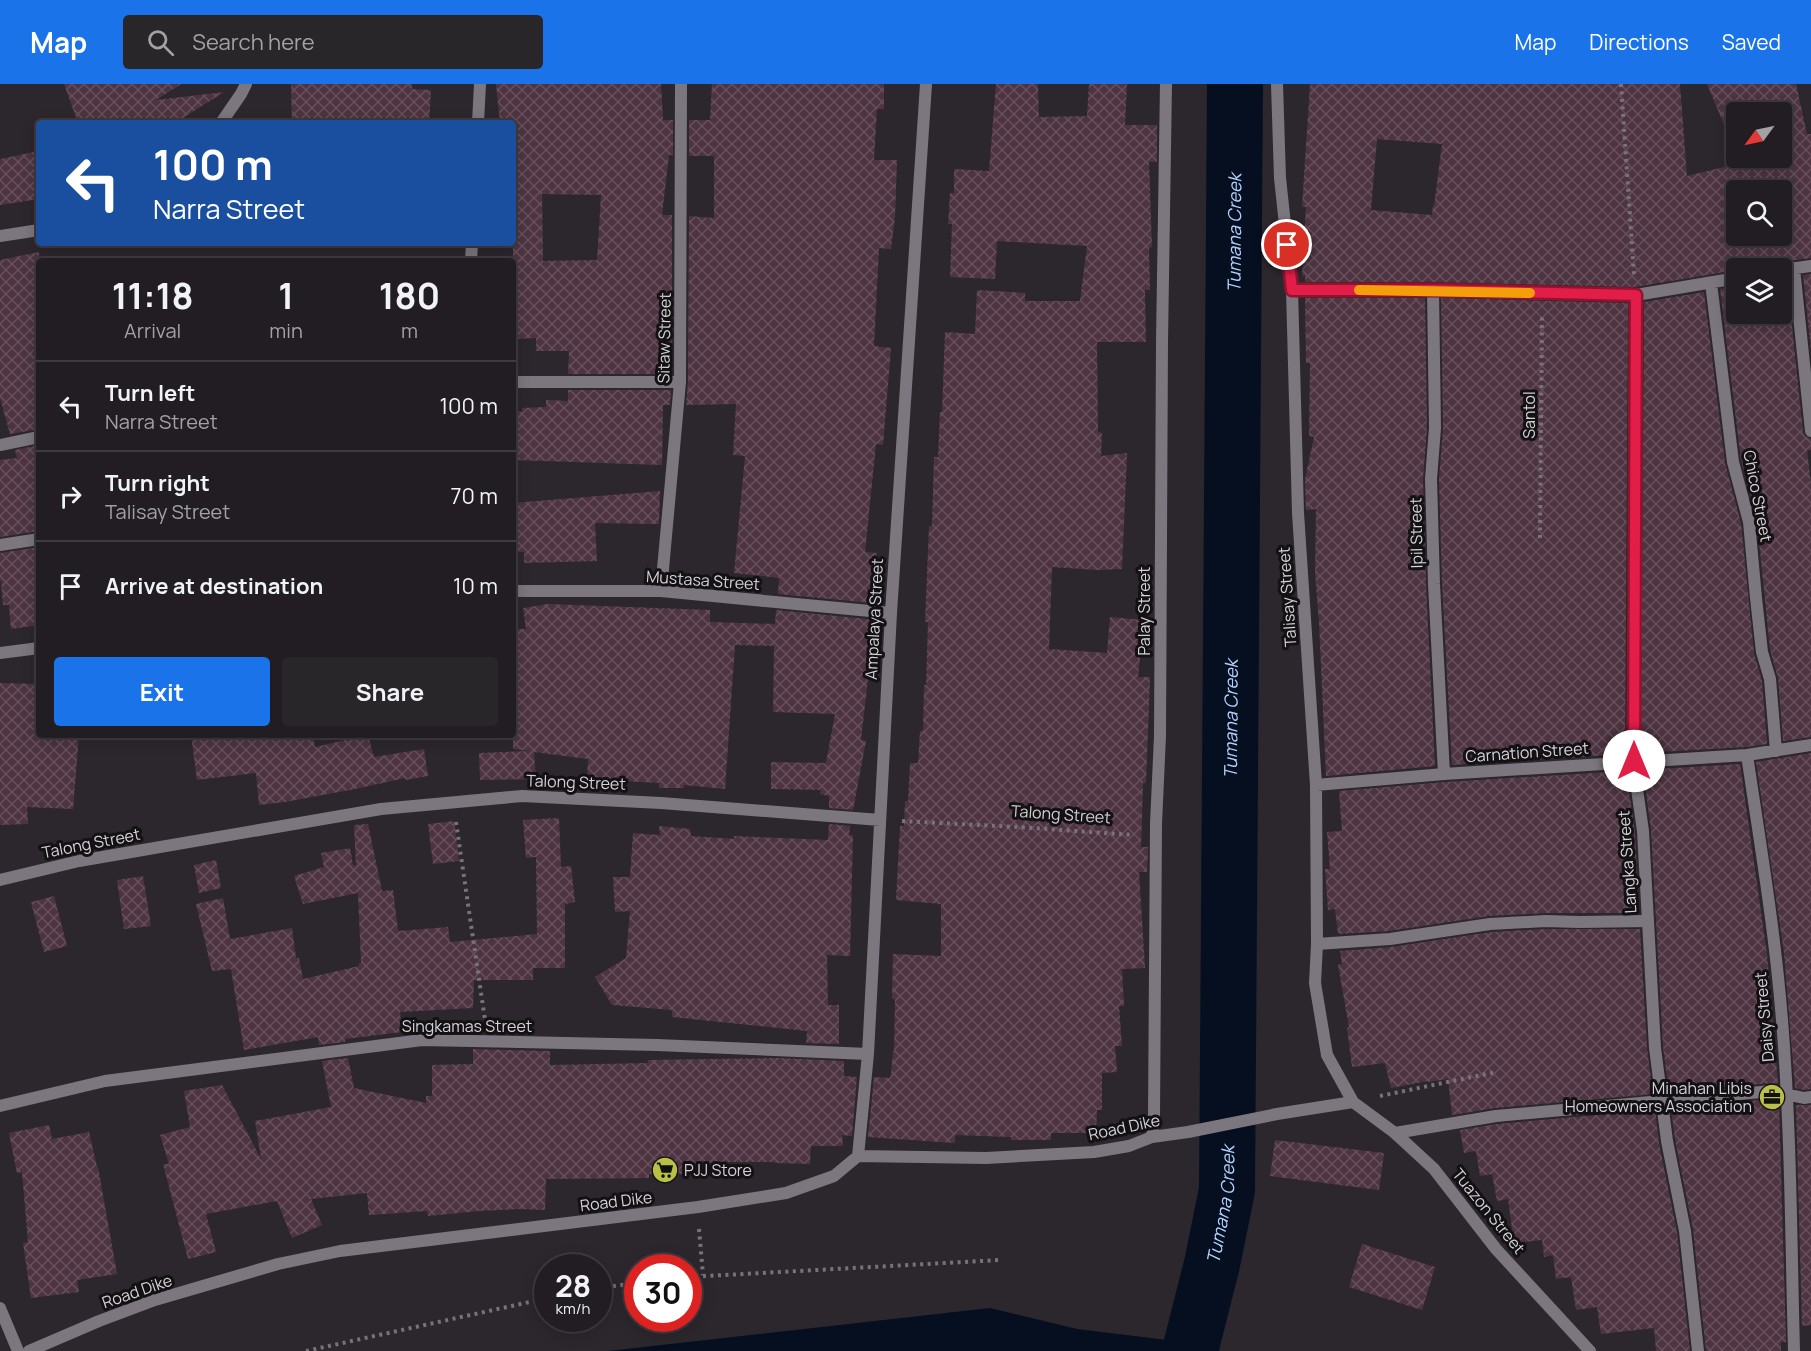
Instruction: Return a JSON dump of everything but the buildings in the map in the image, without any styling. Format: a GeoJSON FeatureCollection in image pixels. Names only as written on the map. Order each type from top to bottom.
{"type":"FeatureCollection","features":[{"type":"Feature","properties":{"kind":"street"},"geometry":{"type":"LineString","coordinates":[[223,120],[246,84]]}},
{"type":"Feature","properties":{"kind":"street"},"geometry":{"type":"LineString","coordinates":[[478,120],[480,84]]}},
{"type":"Feature","properties":{"kind":"street","name":"Sitaw Street"},"geometry":{"type":"LineString","coordinates":[[662,591],[680,382],[681,84]]}},
{"type":"Feature","properties":{"kind":"street","name":"Ampalaya Street"},"geometry":{"type":"LineString","coordinates":[[858,1156],[868,1054],[891,613],[926,84]]}},
{"type":"Feature","properties":{"kind":"street","name":"Palay Street"},"geometry":{"type":"LineString","coordinates":[[1152,1137],[1156,837],[1160,736],[1166,84]]}},
{"type":"Feature","properties":{"kind":"street","name":"Talisay Street"},"geometry":{"type":"LineString","coordinates":[[1277,84],[1280,178],[1292,290],[1298,513],[1316,786],[1317,944],[1315,983],[1327,1054],[1353,1102]]}},
{"type":"Feature","properties":{"kind":"street"},"geometry":{"type":"LineString","coordinates":[[0,236],[36,230]]}},
{"type":"Feature","properties":{"kind":"street"},"geometry":{"type":"LineString","coordinates":[[1792,268],[1811,266]]}},
{"type":"Feature","properties":{"kind":"street"},"geometry":{"type":"LineString","coordinates":[[1292,290],[1433,290],[1636,295],[1726,280]]}},
{"type":"Feature","properties":{"kind":"street","name":"Chico Street"},"geometry":{"type":"LineString","coordinates":[[1711,283],[1733,462],[1749,522],[1755,598],[1762,652],[1770,679],[1776,751]]}},
{"type":"Feature","properties":{"kind":"street","name":"Ipil Street"},"geometry":{"type":"LineString","coordinates":[[1433,290],[1435,428],[1431,479],[1444,774]]}},
{"type":"Feature","properties":{"kind":"street","name":"Langka Street"},"geometry":{"type":"LineString","coordinates":[[1636,295],[1634,761],[1643,831],[1655,1048],[1667,1142],[1684,1231],[1698,1351]]}},
{"type":"Feature","properties":{"kind":"street"},"geometry":{"type":"LineString","coordinates":[[1792,297],[1811,431]]}},
{"type":"Feature","properties":{"kind":"street"},"geometry":{"type":"LineString","coordinates":[[516,382],[680,382]]}},
{"type":"Feature","properties":{"kind":"street"},"geometry":{"type":"LineString","coordinates":[[0,445],[36,438]]}},
{"type":"Feature","properties":{"kind":"street"},"geometry":{"type":"LineString","coordinates":[[0,545],[36,539]]}},
{"type":"Feature","properties":{"kind":"street","name":"Mustasa Street"},"geometry":{"type":"LineString","coordinates":[[516,591],[662,591],[891,613]]}},
{"type":"Feature","properties":{"kind":"street"},"geometry":{"type":"LineString","coordinates":[[0,653],[36,648]]}},
{"type":"Feature","properties":{"kind":"street","name":"Carnation Street"},"geometry":{"type":"LineString","coordinates":[[1316,786],[1444,774],[1747,754],[1811,745]]}},
{"type":"Feature","properties":{"kind":"street","name":"Daisy Street"},"geometry":{"type":"LineString","coordinates":[[1747,754],[1766,879],[1782,1018],[1794,1351]]}},
{"type":"Feature","properties":{"kind":"street","name":"Talong Street"},"geometry":{"type":"LineString","coordinates":[[0,880],[79,861],[381,809],[522,796],[661,802],[880,820]]}},
{"type":"Feature","properties":{"kind":"street"},"geometry":{"type":"LineString","coordinates":[[1317,944],[1390,939],[1490,924],[1545,921],[1648,921]]}},
{"type":"Feature","properties":{"kind":"street","name":"Singkamas Street"},"geometry":{"type":"LineString","coordinates":[[0,1106],[117,1080],[422,1040],[657,1045],[868,1054]]}},
{"type":"Feature","properties":{"kind":"street"},"geometry":{"type":"LineString","coordinates":[[1395,1133],[1496,1116],[1772,1091],[1804,1098],[1811,1097]]}},
{"type":"Feature","properties":{"kind":"street","name":"Road Dike"},"geometry":{"type":"LineString","coordinates":[[29,1351],[155,1300],[278,1264],[340,1251],[698,1207],[786,1192],[834,1176],[858,1156],[986,1158],[1094,1152],[1129,1146],[1152,1137],[1353,1102]]}},
{"type":"Feature","properties":{"kind":"street","name":"Tuazon Street"},"geometry":{"type":"LineString","coordinates":[[1353,1102],[1395,1133],[1434,1169],[1496,1249],[1590,1351]]}},
{"type":"Feature","properties":{"kind":"street"},"geometry":{"type":"LineString","coordinates":[[0,1308],[18,1351]]}},
{"type":"Feature","properties":{"kind":"path"},"geometry":{"type":"LineString","coordinates":[[1621,84],[1636,295]]}},
{"type":"Feature","properties":{"kind":"path","name":"Santol"},"geometry":{"type":"LineString","coordinates":[[1540,538],[1542,293]]}},
{"type":"Feature","properties":{"kind":"path"},"geometry":{"type":"LineString","coordinates":[[453,803],[488,1041]]}},
{"type":"Feature","properties":{"kind":"path","name":"Talong Street"},"geometry":{"type":"LineString","coordinates":[[880,820],[1156,837]]}},
{"type":"Feature","properties":{"kind":"path"},"geometry":{"type":"LineString","coordinates":[[1353,1102],[1496,1072]]}},
{"type":"Feature","properties":{"kind":"path"},"geometry":{"type":"LineString","coordinates":[[699,1225],[703,1275],[1000,1260]]}},
{"type":"Feature","properties":{"kind":"path"},"geometry":{"type":"LineString","coordinates":[[306,1351],[534,1301]]}},
{"type":"Feature","properties":{"kind":"water"},"geometry":{"type":"Polygon","coordinates":[[[990,1308],[1077,1329],[1192,1343],[1217,1351],[608,1351],[990,1308]]]}},
{"type":"Feature","properties":{"kind":"waterway","name":"Tumana Creek"},"geometry":{"type":"LineString","coordinates":[[1191,1351],[1227,1190],[1235,84]]}},
{"type":"Feature","properties":{"kind":"slow traffic"},"geometry":{"type":"LineString","coordinates":[[1359,290],[1530,293]]}},
{"type":"Feature","properties":{"kind":"place","name":"Minahan Libis Homeowners Association"},"geometry":{"type":"Point","coordinates":[1772,1097]}},
{"type":"Feature","properties":{"kind":"place","name":"PJJ Store"},"geometry":{"type":"Point","coordinates":[665,1170]}},
{"type":"Feature","properties":{"kind":"route"},"geometry":{"type":"LineString","coordinates":[[1287,245],[1292,290],[1433,290],[1636,295],[1634,761]]}}]}
